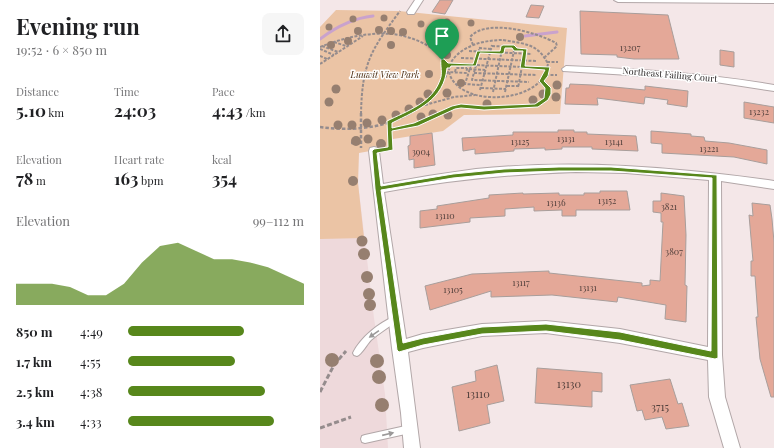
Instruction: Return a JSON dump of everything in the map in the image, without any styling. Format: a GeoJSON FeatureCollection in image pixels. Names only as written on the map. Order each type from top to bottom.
{"type":"FeatureCollection","features":[{"type":"Feature","properties":{"kind":"street"},"geometry":{"type":"LineString","coordinates":[[411,12],[419,0]]}},
{"type":"Feature","properties":{"kind":"street"},"geometry":{"type":"LineString","coordinates":[[618,0],[774,1]]}},
{"type":"Feature","properties":{"kind":"street","name":"Northeast Failing Court"},"geometry":{"type":"LineString","coordinates":[[562,66],[693,76],[774,88]]}},
{"type":"Feature","properties":{"kind":"street"},"geometry":{"type":"LineString","coordinates":[[374,151],[412,448]]}},
{"type":"Feature","properties":{"kind":"street"},"geometry":{"type":"LineString","coordinates":[[378,189],[453,176],[504,171],[559,169],[611,169],[715,176],[774,185]]}},
{"type":"Feature","properties":{"kind":"street"},"geometry":{"type":"LineString","coordinates":[[715,176],[715,355],[717,397],[732,448]]}},
{"type":"Feature","properties":{"kind":"street"},"geometry":{"type":"LineString","coordinates":[[399,348],[423,341],[482,330],[546,328],[620,336],[715,355]]}},
{"type":"Feature","properties":{"kind":"lane"},"geometry":{"type":"LineString","coordinates":[[358,353],[362,344],[370,336],[395,319]]}},
{"type":"Feature","properties":{"kind":"lane"},"geometry":{"type":"LineString","coordinates":[[365,439],[410,429]]}},
{"type":"Feature","properties":{"kind":"path"},"geometry":{"type":"LineString","coordinates":[[389,122],[391,148],[361,152],[364,74],[369,58],[400,11]]}},
{"type":"Feature","properties":{"kind":"path"},"geometry":{"type":"LineString","coordinates":[[473,45],[471,41],[471,34],[481,28],[515,28],[556,43],[557,46],[554,50],[545,57]]}},
{"type":"Feature","properties":{"kind":"path"},"geometry":{"type":"LineString","coordinates":[[321,47],[333,42],[365,35],[384,34],[404,36],[421,41],[434,49],[442,60],[449,66],[469,67],[485,70]]}},
{"type":"Feature","properties":{"kind":"path"},"geometry":{"type":"LineString","coordinates":[[321,63],[365,35]]}},
{"type":"Feature","properties":{"kind":"path"},"geometry":{"type":"LineString","coordinates":[[320,127],[341,129],[362,128],[389,122],[409,114],[435,94],[458,52],[473,45],[494,40],[511,40],[533,47],[545,57],[547,62],[548,68],[546,76],[530,90],[512,96],[492,97],[478,95],[454,97],[421,106]]}},
{"type":"Feature","properties":{"kind":"path"},"geometry":{"type":"LineString","coordinates":[[333,42],[347,46]]}},
{"type":"Feature","properties":{"kind":"path"},"geometry":{"type":"LineString","coordinates":[[507,86],[518,87],[525,50],[514,47],[492,45],[480,89],[506,90],[514,47]]}},
{"type":"Feature","properties":{"kind":"path"},"geometry":{"type":"LineString","coordinates":[[493,90],[503,46]]}},
{"type":"Feature","properties":{"kind":"path"},"geometry":{"type":"LineString","coordinates":[[321,47],[339,52]]}},
{"type":"Feature","properties":{"kind":"path"},"geometry":{"type":"LineString","coordinates":[[321,47],[334,55]]}},
{"type":"Feature","properties":{"kind":"path"},"geometry":{"type":"LineString","coordinates":[[491,49],[480,48],[476,58],[472,80],[529,82]]}},
{"type":"Feature","properties":{"kind":"path"},"geometry":{"type":"LineString","coordinates":[[469,52],[532,54]]}},
{"type":"Feature","properties":{"kind":"path"},"geometry":{"type":"LineString","coordinates":[[320,56],[328,59]]}},
{"type":"Feature","properties":{"kind":"path"},"geometry":{"type":"LineString","coordinates":[[461,58],[537,61]]}},
{"type":"Feature","properties":{"kind":"path"},"geometry":{"type":"LineString","coordinates":[[442,60],[444,66],[443,80]]}},
{"type":"Feature","properties":{"kind":"path"},"geometry":{"type":"LineString","coordinates":[[547,62],[562,66]]}},
{"type":"Feature","properties":{"kind":"path"},"geometry":{"type":"LineString","coordinates":[[455,72],[456,68],[475,65],[548,68]]}},
{"type":"Feature","properties":{"kind":"path"},"geometry":{"type":"LineString","coordinates":[[479,73],[481,66]]}},
{"type":"Feature","properties":{"kind":"path"},"geometry":{"type":"LineString","coordinates":[[448,72],[466,73],[469,67]]}},
{"type":"Feature","properties":{"kind":"path"},"geometry":{"type":"LineString","coordinates":[[469,67],[465,84],[481,85]]}},
{"type":"Feature","properties":{"kind":"path"},"geometry":{"type":"LineString","coordinates":[[460,72],[462,68]]}},
{"type":"Feature","properties":{"kind":"path"},"geometry":{"type":"LineString","coordinates":[[448,72],[454,83],[459,87],[478,95]]}},
{"type":"Feature","properties":{"kind":"path"},"geometry":{"type":"LineString","coordinates":[[474,73],[537,75]]}},
{"type":"Feature","properties":{"kind":"path"},"geometry":{"type":"LineString","coordinates":[[390,130],[416,125],[454,107],[490,108],[536,106],[546,98],[548,94],[548,88],[542,81]]}},
{"type":"Feature","properties":{"kind":"path"},"geometry":{"type":"LineString","coordinates":[[351,143],[361,142]]}},
{"type":"Feature","properties":{"kind":"path"},"geometry":{"type":"LineString","coordinates":[[320,428],[351,417]]}},
{"type":"Feature","properties":{"kind":"shaded area"},"geometry":{"type":"Polygon","coordinates":[[[358,153],[358,183],[374,318],[385,394],[388,448],[320,448],[320,157],[358,153]]]}},
{"type":"Feature","properties":{"kind":"green space","name":"Luuwit View Park"},"geometry":{"type":"Polygon","coordinates":[[[336,10],[399,11],[567,28],[560,114],[464,115],[443,131],[393,139],[393,147],[359,153],[358,183],[364,238],[320,239],[320,27],[336,10]]]}},
{"type":"Feature","properties":{"kind":"building"},"geometry":{"type":"Polygon","coordinates":[[[440,0],[453,0],[445,14],[432,12],[440,0]]]}},
{"type":"Feature","properties":{"kind":"building"},"geometry":{"type":"Polygon","coordinates":[[[531,5],[544,6],[539,18],[526,17],[531,5]]]}},
{"type":"Feature","properties":{"kind":"building"},"geometry":{"type":"Polygon","coordinates":[[[580,11],[668,15],[679,59],[634,59],[617,57],[617,55],[581,54],[580,11]]]}},
{"type":"Feature","properties":{"kind":"building"},"geometry":{"type":"Polygon","coordinates":[[[720,50],[734,52],[734,67],[720,65],[720,50]]]}},
{"type":"Feature","properties":{"kind":"building"},"geometry":{"type":"Polygon","coordinates":[[[570,84],[645,90],[645,86],[688,91],[687,107],[667,104],[668,100],[645,97],[644,104],[597,98],[598,105],[565,104],[566,88],[569,88],[570,84]]]}},
{"type":"Feature","properties":{"kind":"building"},"geometry":{"type":"Polygon","coordinates":[[[744,102],[774,107],[774,123],[744,118],[744,102]]]}},
{"type":"Feature","properties":{"kind":"building"},"geometry":{"type":"Polygon","coordinates":[[[558,130],[574,130],[574,132],[587,132],[587,134],[636,136],[638,151],[592,149],[592,147],[562,147],[562,149],[514,149],[514,151],[475,154],[475,149],[463,151],[462,138],[513,135],[513,132],[558,132],[558,130]]]}},
{"type":"Feature","properties":{"kind":"building"},"geometry":{"type":"Polygon","coordinates":[[[651,131],[691,134],[691,136],[704,137],[705,141],[729,143],[767,150],[767,164],[734,157],[662,153],[662,144],[651,143],[651,131]]]}},
{"type":"Feature","properties":{"kind":"building"},"geometry":{"type":"Polygon","coordinates":[[[432,133],[435,165],[414,168],[414,159],[409,160],[408,146],[410,145],[410,136],[432,133]]]}},
{"type":"Feature","properties":{"kind":"building"},"geometry":{"type":"Polygon","coordinates":[[[600,191],[627,191],[630,210],[576,210],[576,216],[562,216],[562,210],[534,211],[534,207],[505,209],[505,216],[470,218],[470,222],[420,228],[420,211],[437,209],[437,206],[489,198],[489,195],[559,193],[559,195],[584,195],[584,193],[600,193],[600,191]]]}},
{"type":"Feature","properties":{"kind":"building"},"geometry":{"type":"Polygon","coordinates":[[[661,193],[684,196],[686,235],[685,285],[687,286],[686,322],[665,319],[666,305],[618,297],[617,302],[552,295],[491,297],[491,291],[430,310],[425,286],[472,274],[549,271],[549,273],[642,283],[642,286],[650,285],[650,280],[660,281],[663,222],[661,222],[661,213],[653,212],[653,201],[661,201],[661,193]]]}},
{"type":"Feature","properties":{"kind":"building"},"geometry":{"type":"Polygon","coordinates":[[[752,203],[770,205],[772,219],[774,242],[774,397],[771,397],[760,359],[756,317],[758,317],[755,276],[751,276],[751,261],[753,261],[749,215],[753,216],[752,203]]]}},
{"type":"Feature","properties":{"kind":"building"},"geometry":{"type":"Polygon","coordinates":[[[497,365],[504,401],[487,405],[490,423],[459,431],[452,387],[476,381],[475,371],[497,365]]]}},
{"type":"Feature","properties":{"kind":"building"},"geometry":{"type":"Polygon","coordinates":[[[537,368],[602,373],[602,392],[592,391],[592,407],[535,403],[537,368]]]}},
{"type":"Feature","properties":{"kind":"building"},"geometry":{"type":"Polygon","coordinates":[[[670,379],[678,404],[682,403],[689,426],[666,429],[662,417],[645,420],[642,410],[637,411],[630,385],[670,379]]]}},
{"type":"Feature","properties":{"kind":"waterway"},"geometry":{"type":"LineString","coordinates":[[320,39],[345,24],[373,16]]}},
{"type":"Feature","properties":{"kind":"waterway"},"geometry":{"type":"LineString","coordinates":[[525,36],[557,32]]}},
{"type":"Feature","properties":{"kind":"route"},"geometry":{"type":"LineString","coordinates":[[442,60],[445,73],[443,80],[435,94],[419,108],[409,114],[389,122],[391,148],[374,151],[378,189],[399,348],[423,341],[482,330],[546,328],[620,336],[715,355],[715,176],[611,169],[504,171],[453,176],[378,189],[374,151],[391,148],[390,130],[416,125],[454,107],[470,106],[495,108],[536,106],[542,102],[548,94],[548,88],[542,81],[546,76],[548,68],[522,67],[525,50],[514,50],[514,47],[503,46],[502,53],[478,52],[474,65],[450,64],[449,67],[442,60]]}}]}
